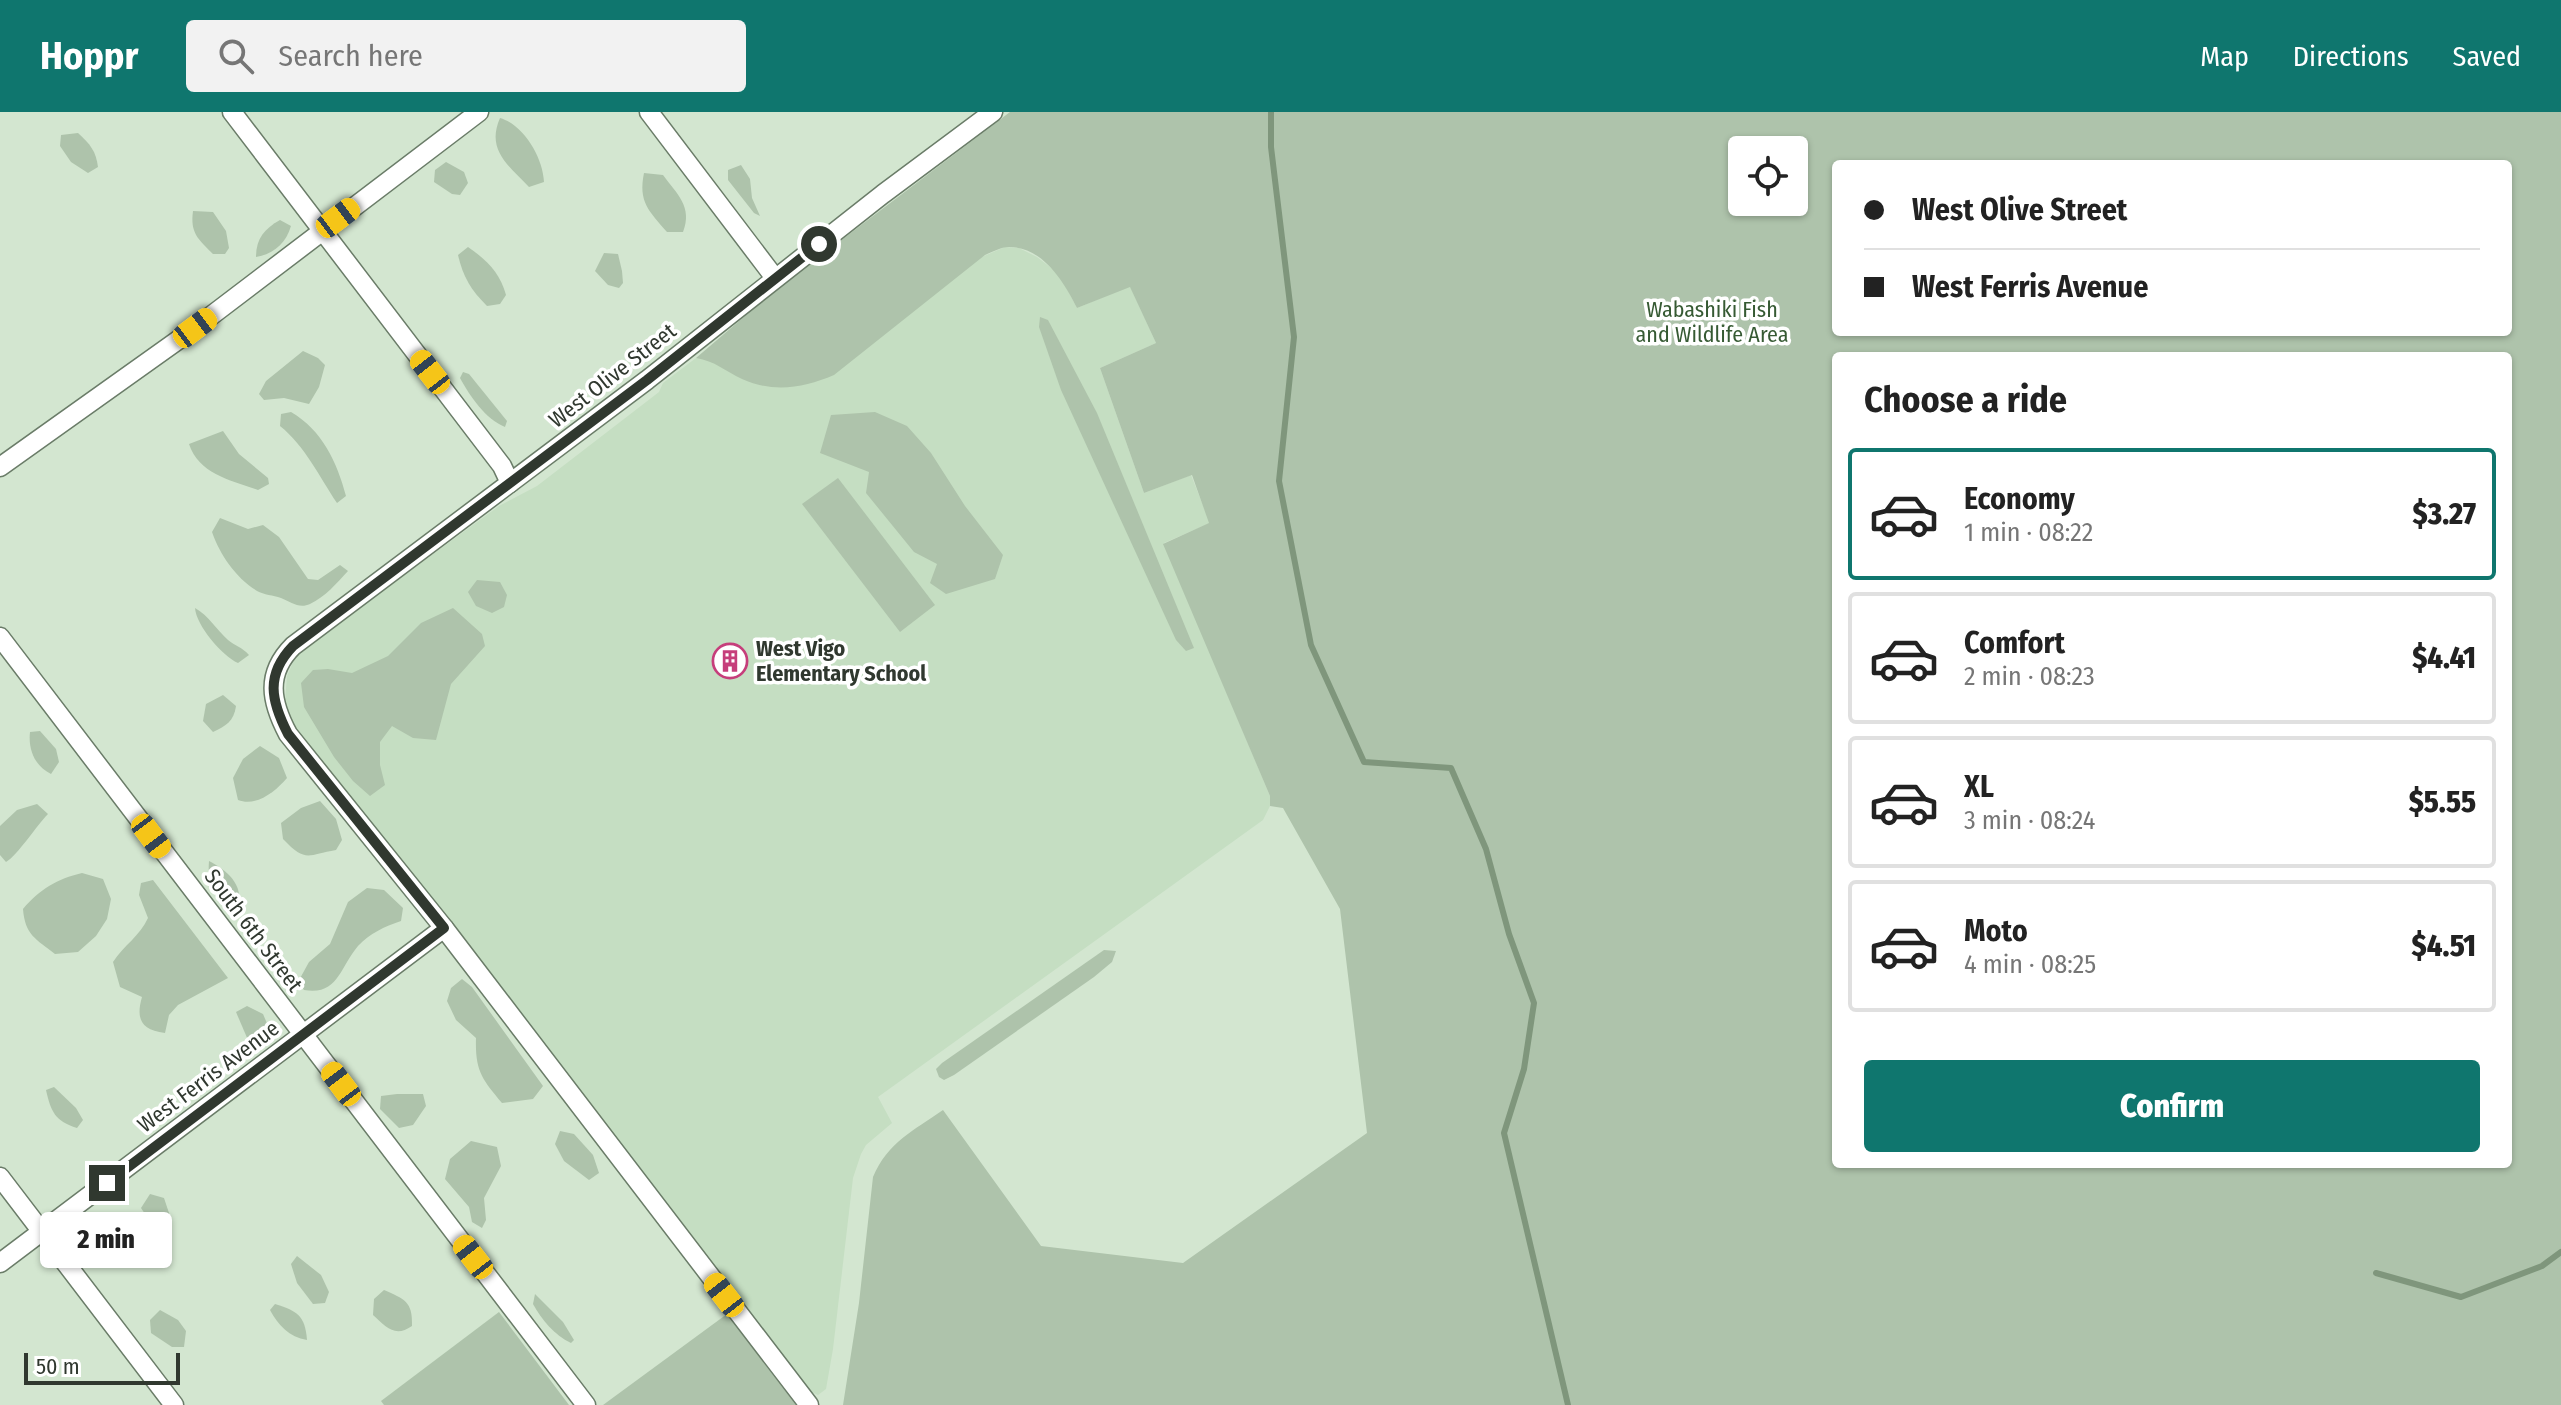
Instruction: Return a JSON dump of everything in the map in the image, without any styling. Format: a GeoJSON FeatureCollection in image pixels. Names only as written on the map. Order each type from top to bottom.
{"type":"FeatureCollection","features":[{"type":"Feature","properties":{"kind":"street"},"geometry":{"type":"LineString","coordinates":[[232,112],[502,466],[510,483]]}},
{"type":"Feature","properties":{"kind":"street"},"geometry":{"type":"LineString","coordinates":[[0,467],[195,328],[479,112]]}},
{"type":"Feature","properties":{"kind":"street"},"geometry":{"type":"LineString","coordinates":[[649,112],[775,278]]}},
{"type":"Feature","properties":{"kind":"street","name":"West Olive Street"},"geometry":{"type":"LineString","coordinates":[[444,928],[288,734],[274,706],[276,672],[283,656],[993,112]]}},
{"type":"Feature","properties":{"kind":"street","name":"South 6th Street"},"geometry":{"type":"LineString","coordinates":[[0,637],[586,1405]]}},
{"type":"Feature","properties":{"kind":"street"},"geometry":{"type":"LineString","coordinates":[[444,928],[809,1405]]}},
{"type":"Feature","properties":{"kind":"street","name":"West Ferris Avenue"},"geometry":{"type":"LineString","coordinates":[[0,1263],[444,928]]}},
{"type":"Feature","properties":{"kind":"street"},"geometry":{"type":"LineString","coordinates":[[0,1177],[174,1405]]}},
{"type":"Feature","properties":{"kind":"shaded area"},"geometry":{"type":"Polygon","coordinates":[[[1005,247],[1019,248],[1054,270],[1077,308],[1130,286],[1156,343],[1100,368],[1144,493],[1191,475],[1210,523],[1164,543],[1270,796],[1270,806],[1263,820],[878,1097],[892,1123],[866,1145],[853,1178],[833,1349],[826,1389],[818,1395],[805,1389],[296,732],[285,702],[287,676],[303,649],[499,506],[537,486],[659,392],[663,383],[696,358],[712,360],[724,367],[1005,247]]]}},
{"type":"Feature","properties":{"kind":"green space","name":"Wabashiki Fish and Wildlife Area"},"geometry":{"type":"Polygon","coordinates":[[[1010,112],[2561,112],[2561,1405],[843,1405],[859,1303],[873,1177],[894,1146],[943,1110],[1041,1246],[1183,1263],[1367,1133],[1340,909],[1283,808],[1270,806],[1270,796],[1163,544],[1209,523],[1192,475],[1144,493],[1100,368],[1156,343],[1130,287],[1077,308],[1059,277],[1042,259],[1021,249],[1006,247],[985,255],[834,375],[800,386],[765,386],[742,379],[696,358],[773,292],[1010,112]]]}},
{"type":"Feature","properties":{"kind":"green space"},"geometry":{"type":"Polygon","coordinates":[[[500,118],[517,128],[531,144],[544,182],[529,187],[501,156],[496,139],[500,118]]]}},
{"type":"Feature","properties":{"kind":"green space"},"geometry":{"type":"Polygon","coordinates":[[[78,133],[92,148],[97,161],[98,167],[88,173],[71,162],[60,146],[61,135],[78,133]]]}},
{"type":"Feature","properties":{"kind":"green space"},"geometry":{"type":"Polygon","coordinates":[[[446,162],[464,172],[468,183],[460,195],[452,194],[434,182],[435,170],[446,162]]]}},
{"type":"Feature","properties":{"kind":"green space"},"geometry":{"type":"Polygon","coordinates":[[[741,165],[750,179],[752,198],[760,216],[754,213],[728,180],[728,170],[741,165]]]}},
{"type":"Feature","properties":{"kind":"green space"},"geometry":{"type":"Polygon","coordinates":[[[644,173],[663,175],[678,195],[686,215],[683,232],[667,232],[650,212],[644,199],[644,173]]]}},
{"type":"Feature","properties":{"kind":"green space"},"geometry":{"type":"Polygon","coordinates":[[[193,211],[213,212],[226,231],[229,248],[225,254],[213,254],[199,240],[194,230],[193,211]]]}},
{"type":"Feature","properties":{"kind":"green space"},"geometry":{"type":"Polygon","coordinates":[[[280,220],[291,226],[286,238],[274,250],[256,257],[262,235],[280,220]]]}},
{"type":"Feature","properties":{"kind":"green space"},"geometry":{"type":"Polygon","coordinates":[[[468,247],[487,262],[500,280],[506,295],[500,304],[487,306],[468,283],[458,255],[468,247]]]}},
{"type":"Feature","properties":{"kind":"green space"},"geometry":{"type":"Polygon","coordinates":[[[604,253],[618,254],[623,283],[619,288],[608,285],[595,271],[604,253]]]}},
{"type":"Feature","properties":{"kind":"green space"},"geometry":{"type":"Polygon","coordinates":[[[1040,317],[1048,320],[1097,413],[1194,648],[1186,651],[1176,640],[1061,390],[1039,327],[1040,317]]]}},
{"type":"Feature","properties":{"kind":"green space"},"geometry":{"type":"Polygon","coordinates":[[[303,351],[325,365],[319,387],[309,404],[284,398],[264,400],[259,394],[266,381],[303,351]]]}},
{"type":"Feature","properties":{"kind":"green space"},"geometry":{"type":"Polygon","coordinates":[[[463,372],[469,374],[507,421],[505,427],[485,413],[473,399],[460,378],[463,372]]]}},
{"type":"Feature","properties":{"kind":"green space"},"geometry":{"type":"Polygon","coordinates":[[[291,412],[320,438],[333,459],[346,496],[337,503],[304,452],[280,426],[281,414],[291,412]]]}},
{"type":"Feature","properties":{"kind":"green space"},"geometry":{"type":"Polygon","coordinates":[[[875,412],[907,426],[931,453],[965,506],[1003,555],[995,579],[946,594],[930,583],[937,564],[914,552],[866,493],[869,472],[820,453],[831,415],[875,412]]]}},
{"type":"Feature","properties":{"kind":"green space"},"geometry":{"type":"Polygon","coordinates":[[[223,431],[239,454],[268,478],[269,484],[258,490],[226,479],[200,462],[189,444],[223,431]]]}},
{"type":"Feature","properties":{"kind":"green space"},"geometry":{"type":"Polygon","coordinates":[[[838,478],[935,605],[900,632],[802,504],[838,478]]]}},
{"type":"Feature","properties":{"kind":"green space"},"geometry":{"type":"Polygon","coordinates":[[[220,518],[248,529],[263,525],[279,537],[308,579],[318,580],[340,565],[348,571],[326,594],[302,606],[260,592],[236,573],[219,549],[212,532],[220,518]]]}},
{"type":"Feature","properties":{"kind":"green space"},"geometry":{"type":"Polygon","coordinates":[[[477,580],[500,582],[507,595],[504,607],[492,613],[476,606],[468,592],[477,580]]]}},
{"type":"Feature","properties":{"kind":"green space"},"geometry":{"type":"Polygon","coordinates":[[[195,608],[228,640],[249,655],[238,663],[225,654],[205,631],[195,608]]]}},
{"type":"Feature","properties":{"kind":"green space"},"geometry":{"type":"Polygon","coordinates":[[[453,608],[482,634],[485,646],[451,684],[436,740],[413,738],[392,726],[380,742],[380,765],[385,785],[370,796],[334,757],[304,707],[301,683],[313,670],[352,673],[388,656],[421,623],[453,608]]]}},
{"type":"Feature","properties":{"kind":"green space"},"geometry":{"type":"Polygon","coordinates":[[[223,695],[236,706],[235,711],[229,722],[213,732],[203,721],[206,704],[223,695]]]}},
{"type":"Feature","properties":{"kind":"green space"},"geometry":{"type":"Polygon","coordinates":[[[40,731],[56,749],[59,762],[51,774],[37,762],[30,745],[30,732],[40,731]]]}},
{"type":"Feature","properties":{"kind":"green space"},"geometry":{"type":"Polygon","coordinates":[[[260,746],[279,758],[287,778],[258,800],[238,800],[233,778],[243,759],[260,746]]]}},
{"type":"Feature","properties":{"kind":"green space"},"geometry":{"type":"Polygon","coordinates":[[[320,801],[336,819],[342,840],[336,850],[302,854],[283,839],[281,823],[301,808],[320,801]]]}},
{"type":"Feature","properties":{"kind":"green space"},"geometry":{"type":"Polygon","coordinates":[[[37,804],[48,814],[6,862],[0,855],[0,826],[17,810],[37,804]]]}},
{"type":"Feature","properties":{"kind":"green space"},"geometry":{"type":"Polygon","coordinates":[[[209,861],[222,869],[236,885],[239,891],[238,906],[223,900],[214,890],[209,877],[209,861]]]}},
{"type":"Feature","properties":{"kind":"green space"},"geometry":{"type":"Polygon","coordinates":[[[82,873],[103,879],[111,899],[107,919],[96,936],[78,952],[55,954],[29,931],[23,909],[50,886],[82,873]]]}},
{"type":"Feature","properties":{"kind":"green space"},"geometry":{"type":"Polygon","coordinates":[[[153,880],[228,978],[178,1005],[169,1015],[165,1033],[150,1029],[142,1022],[142,997],[120,987],[113,962],[148,918],[139,895],[141,883],[153,880]]]}},
{"type":"Feature","properties":{"kind":"green space"},"geometry":{"type":"Polygon","coordinates":[[[367,888],[384,890],[403,908],[401,921],[363,941],[337,978],[324,989],[304,990],[298,982],[309,962],[330,944],[348,902],[367,888]]]}},
{"type":"Feature","properties":{"kind":"green space"},"geometry":{"type":"Polygon","coordinates":[[[1104,950],[1116,951],[1112,962],[1094,977],[954,1075],[944,1080],[939,1077],[936,1069],[942,1063],[1104,950]]]}},
{"type":"Feature","properties":{"kind":"green space"},"geometry":{"type":"Polygon","coordinates":[[[462,979],[472,987],[543,1086],[533,1099],[502,1103],[485,1081],[477,1059],[476,1038],[456,1020],[447,1001],[451,988],[462,979]]]}},
{"type":"Feature","properties":{"kind":"green space"},"geometry":{"type":"Polygon","coordinates":[[[247,1006],[263,1014],[269,1028],[263,1041],[248,1040],[236,1012],[247,1006]]]}},
{"type":"Feature","properties":{"kind":"green space"},"geometry":{"type":"Polygon","coordinates":[[[54,1087],[76,1108],[83,1120],[77,1128],[59,1119],[52,1110],[46,1090],[54,1087]]]}},
{"type":"Feature","properties":{"kind":"green space"},"geometry":{"type":"Polygon","coordinates":[[[423,1094],[426,1106],[413,1125],[399,1128],[380,1109],[381,1096],[423,1094]]]}},
{"type":"Feature","properties":{"kind":"green space"},"geometry":{"type":"Polygon","coordinates":[[[560,1131],[574,1134],[593,1155],[599,1173],[589,1180],[564,1161],[555,1144],[560,1131]]]}},
{"type":"Feature","properties":{"kind":"green space"},"geometry":{"type":"Polygon","coordinates":[[[471,1141],[497,1147],[501,1166],[484,1198],[486,1220],[482,1228],[472,1222],[469,1207],[445,1179],[450,1159],[471,1141]]]}},
{"type":"Feature","properties":{"kind":"green space"},"geometry":{"type":"Polygon","coordinates":[[[150,1194],[164,1198],[169,1213],[169,1224],[162,1230],[151,1223],[141,1208],[150,1194]]]}},
{"type":"Feature","properties":{"kind":"green space"},"geometry":{"type":"Polygon","coordinates":[[[297,1256],[321,1275],[329,1292],[325,1303],[313,1304],[297,1283],[291,1264],[297,1256]]]}},
{"type":"Feature","properties":{"kind":"green space"},"geometry":{"type":"Polygon","coordinates":[[[384,1290],[406,1302],[411,1311],[412,1326],[396,1331],[373,1315],[374,1299],[384,1290]]]}},
{"type":"Feature","properties":{"kind":"green space"},"geometry":{"type":"Polygon","coordinates":[[[535,1294],[563,1322],[574,1340],[571,1343],[540,1316],[533,1304],[535,1294]]]}},
{"type":"Feature","properties":{"kind":"green space"},"geometry":{"type":"Polygon","coordinates":[[[275,1304],[289,1309],[302,1319],[307,1340],[289,1333],[280,1325],[270,1310],[275,1304]]]}},
{"type":"Feature","properties":{"kind":"green space"},"geometry":{"type":"Polygon","coordinates":[[[160,1310],[178,1320],[186,1331],[184,1347],[172,1347],[151,1333],[150,1320],[160,1310]]]}},
{"type":"Feature","properties":{"kind":"green space"},"geometry":{"type":"Polygon","coordinates":[[[499,1312],[569,1405],[384,1405],[381,1401],[499,1312]]]}},
{"type":"Feature","properties":{"kind":"green space"},"geometry":{"type":"Polygon","coordinates":[[[727,1314],[796,1405],[603,1405],[727,1314]]]}},
{"type":"Feature","properties":{"kind":"waterway"},"geometry":{"type":"LineString","coordinates":[[1271,112],[1271,147],[1294,337],[1279,481],[1311,645],[1364,762],[1451,768],[1486,849],[1509,934],[1534,1003],[1524,1069],[1504,1133],[1568,1405]]}},
{"type":"Feature","properties":{"kind":"waterway"},"geometry":{"type":"LineString","coordinates":[[2376,1273],[2461,1297],[2542,1266],[2561,1252]]}},
{"type":"Feature","properties":{"kind":"place","name":"West Vigo Elementary School"},"geometry":{"type":"Point","coordinates":[730,661]}},
{"type":"Feature","properties":{"kind":"route"},"geometry":{"type":"LineString","coordinates":[[107,1183],[444,928],[288,734],[274,706],[273,694],[276,672],[283,656],[647,380],[819,244]]}}]}
